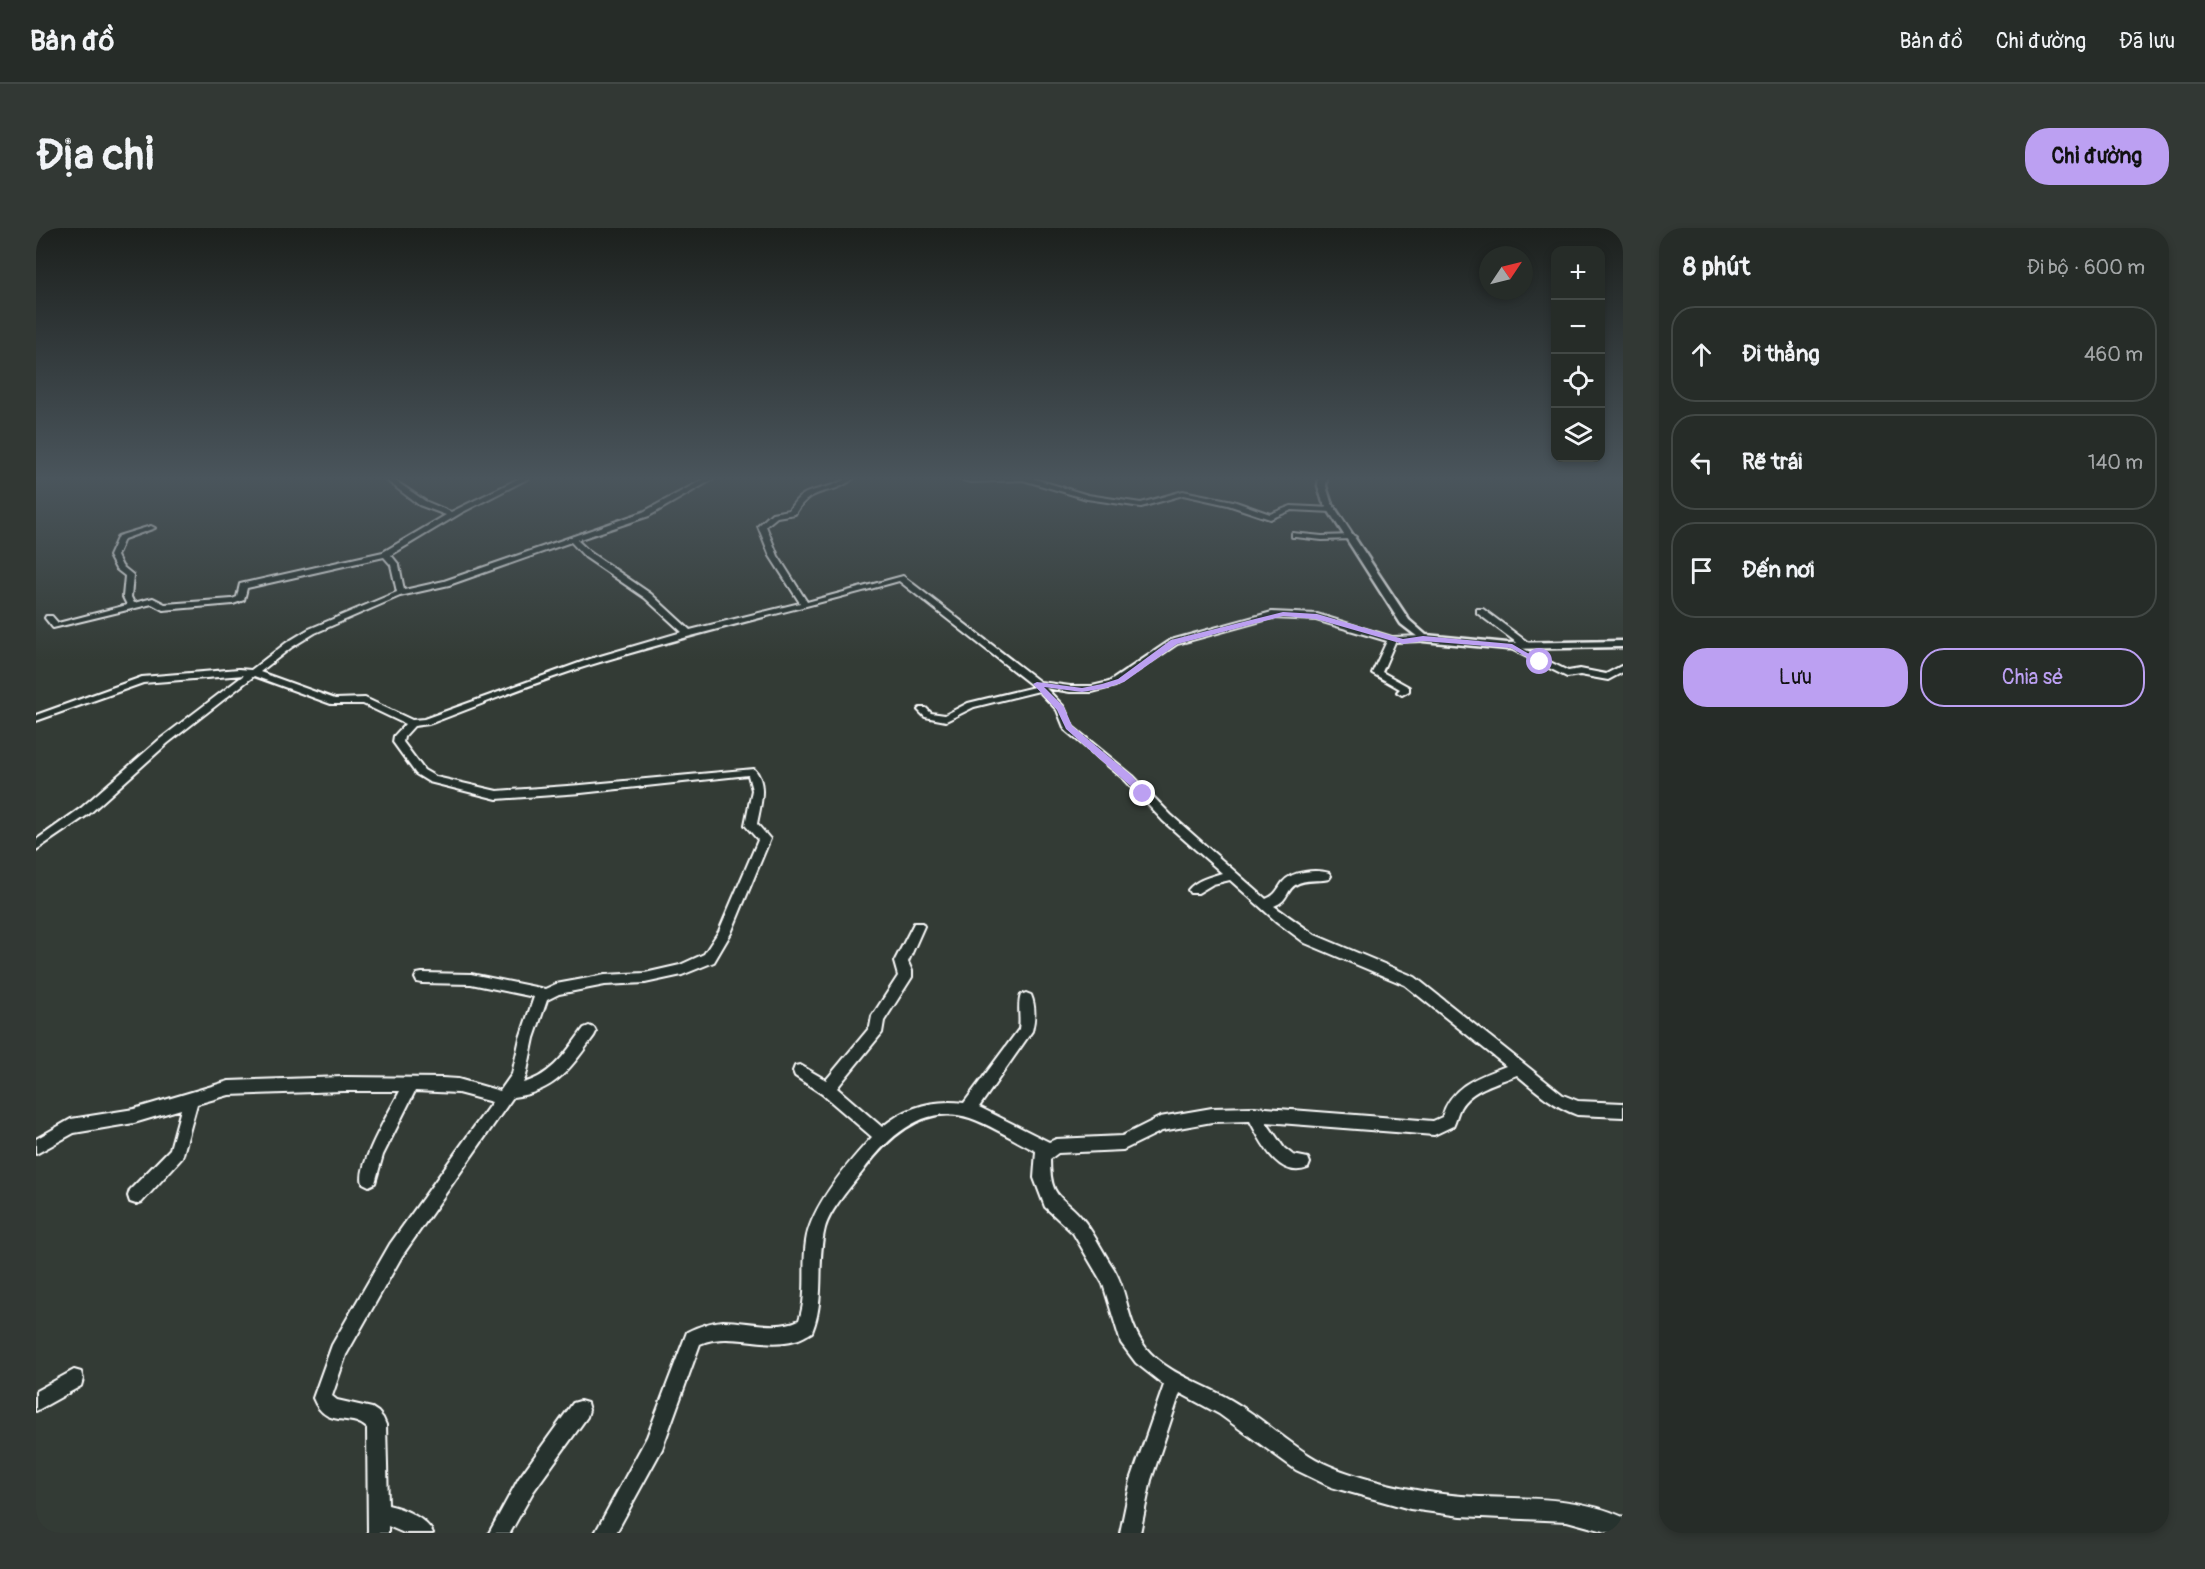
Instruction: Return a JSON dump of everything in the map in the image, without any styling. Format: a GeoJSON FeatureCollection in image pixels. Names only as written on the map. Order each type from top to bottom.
{"type":"FeatureCollection","features":[{"type":"Feature","properties":{"kind":"street"},"geometry":{"type":"LineString","coordinates":[[123,538],[113,556],[119,567],[129,575],[127,597],[132,607]]}},
{"type":"Feature","properties":{"kind":"street"},"geometry":{"type":"LineString","coordinates":[[49,618],[56,626],[153,602],[163,607],[192,602],[226,602],[241,598],[241,587],[246,585],[386,554],[413,538]]}},
{"type":"Feature","properties":{"kind":"street"},"geometry":{"type":"LineString","coordinates":[[36,846],[85,811],[164,741],[304,635],[401,593],[446,583],[579,538]]}},
{"type":"Feature","properties":{"kind":"street"},"geometry":{"type":"LineString","coordinates":[[766,538],[770,548],[805,605]]}},
{"type":"Feature","properties":{"kind":"street"},"geometry":{"type":"LineString","coordinates":[[1353,538],[1405,622],[1423,639]]}},
{"type":"Feature","properties":{"kind":"street"},"geometry":{"type":"LineString","coordinates":[[573,540],[588,555],[648,596],[688,633]]}},
{"type":"Feature","properties":{"kind":"street"},"geometry":{"type":"LineString","coordinates":[[386,554],[395,565],[401,593]]}},
{"type":"Feature","properties":{"kind":"street"},"geometry":{"type":"LineString","coordinates":[[36,718],[142,680],[218,672],[253,673],[334,702],[366,701],[411,723],[435,719],[593,661],[688,633],[805,605],[900,578],[1039,686],[1061,709],[1069,728],[1128,778],[1167,818],[1264,905],[1311,939],[1410,981],[1516,1069],[1568,1105],[1598,1110],[1623,1110]]}},
{"type":"Feature","properties":{"kind":"street"},"geometry":{"type":"LineString","coordinates":[[1480,611],[1527,646]]}},
{"type":"Feature","properties":{"kind":"street"},"geometry":{"type":"LineString","coordinates":[[923,710],[928,715],[946,718],[971,705],[1039,686],[1082,690],[1103,687],[1121,680],[1174,642],[1272,615],[1317,616],[1392,640],[1423,639],[1512,646],[1569,643],[1623,644]]}},
{"type":"Feature","properties":{"kind":"street"},"geometry":{"type":"LineString","coordinates":[[1392,640],[1377,673],[1406,689],[1402,692]]}},
{"type":"Feature","properties":{"kind":"street"},"geometry":{"type":"LineString","coordinates":[[1512,646],[1567,674],[1580,672],[1608,676],[1621,669]]}},
{"type":"Feature","properties":{"kind":"street"},"geometry":{"type":"LineString","coordinates":[[411,723],[399,736],[398,742],[420,772],[456,787],[497,795],[581,789],[740,770],[754,774],[756,806],[751,825],[763,837],[763,842],[724,933],[710,957],[692,967],[645,978],[605,980],[551,990],[544,994],[533,1018],[519,1076],[396,1250],[338,1351],[323,1388],[325,1404],[333,1409],[374,1419],[379,1523],[396,1517],[423,1533]]}},
{"type":"Feature","properties":{"kind":"street"},"geometry":{"type":"LineString","coordinates":[[1194,890],[1209,881],[1233,875]]}},
{"type":"Feature","properties":{"kind":"street"},"geometry":{"type":"LineString","coordinates":[[1264,905],[1279,898],[1289,883],[1306,876],[1325,876]]}},
{"type":"Feature","properties":{"kind":"street"},"geometry":{"type":"LineString","coordinates":[[827,1089],[877,1029],[877,1020],[904,977],[906,971],[901,962],[918,926]]}},
{"type":"Feature","properties":{"kind":"street"},"geometry":{"type":"LineString","coordinates":[[422,978],[471,979],[544,994]]}},
{"type":"Feature","properties":{"kind":"street"},"geometry":{"type":"LineString","coordinates":[[968,1110],[1025,1031],[1028,1018],[1026,999]]}},
{"type":"Feature","properties":{"kind":"street"},"geometry":{"type":"LineString","coordinates":[[36,1147],[71,1126],[134,1116],[191,1098],[242,1087],[343,1084],[410,1087],[458,1086],[506,1094],[524,1091],[554,1077],[589,1032]]}},
{"type":"Feature","properties":{"kind":"street"},"geometry":{"type":"LineString","coordinates":[[605,1533],[655,1442],[693,1338],[708,1331],[747,1330],[789,1333],[806,1326],[810,1308],[817,1224],[856,1167],[881,1135],[894,1124],[936,1108],[968,1110],[1047,1149],[1066,1145],[1123,1143],[1160,1124],[1212,1114],[1254,1114],[1434,1128],[1448,1121],[1452,1106],[1464,1092],[1516,1069]]}},
{"type":"Feature","properties":{"kind":"street"},"geometry":{"type":"LineString","coordinates":[[800,1071],[827,1089],[881,1135]]}},
{"type":"Feature","properties":{"kind":"street"},"geometry":{"type":"LineString","coordinates":[[369,1178],[376,1154],[410,1087]]}},
{"type":"Feature","properties":{"kind":"street"},"geometry":{"type":"LineString","coordinates":[[136,1196],[177,1152],[191,1098]]}},
{"type":"Feature","properties":{"kind":"street"},"geometry":{"type":"LineString","coordinates":[[1254,1114],[1279,1155],[1286,1160],[1302,1163]]}},
{"type":"Feature","properties":{"kind":"street"},"geometry":{"type":"LineString","coordinates":[[1047,1149],[1042,1155],[1040,1166],[1052,1201],[1079,1227],[1111,1281],[1127,1337],[1142,1357],[1175,1381],[1226,1407],[1304,1463],[1331,1477],[1410,1499],[1461,1506],[1567,1512],[1606,1520],[1623,1528]]}},
{"type":"Feature","properties":{"kind":"street"},"geometry":{"type":"LineString","coordinates":[[36,1402],[74,1379]]}},
{"type":"Feature","properties":{"kind":"street"},"geometry":{"type":"LineString","coordinates":[[1130,1533],[1141,1480],[1175,1381]]}},
{"type":"Feature","properties":{"kind":"street"},"geometry":{"type":"LineString","coordinates":[[499,1533],[526,1485],[580,1410]]}},
{"type":"Feature","properties":{"kind":"route"},"geometry":{"type":"LineString","coordinates":[[1143,794],[1135,784],[1069,728],[1061,709],[1037,684],[1082,690],[1103,687],[1121,680],[1174,642],[1218,632],[1263,617],[1283,614],[1317,616],[1403,642],[1423,639],[1512,646],[1540,662]]}}]}
